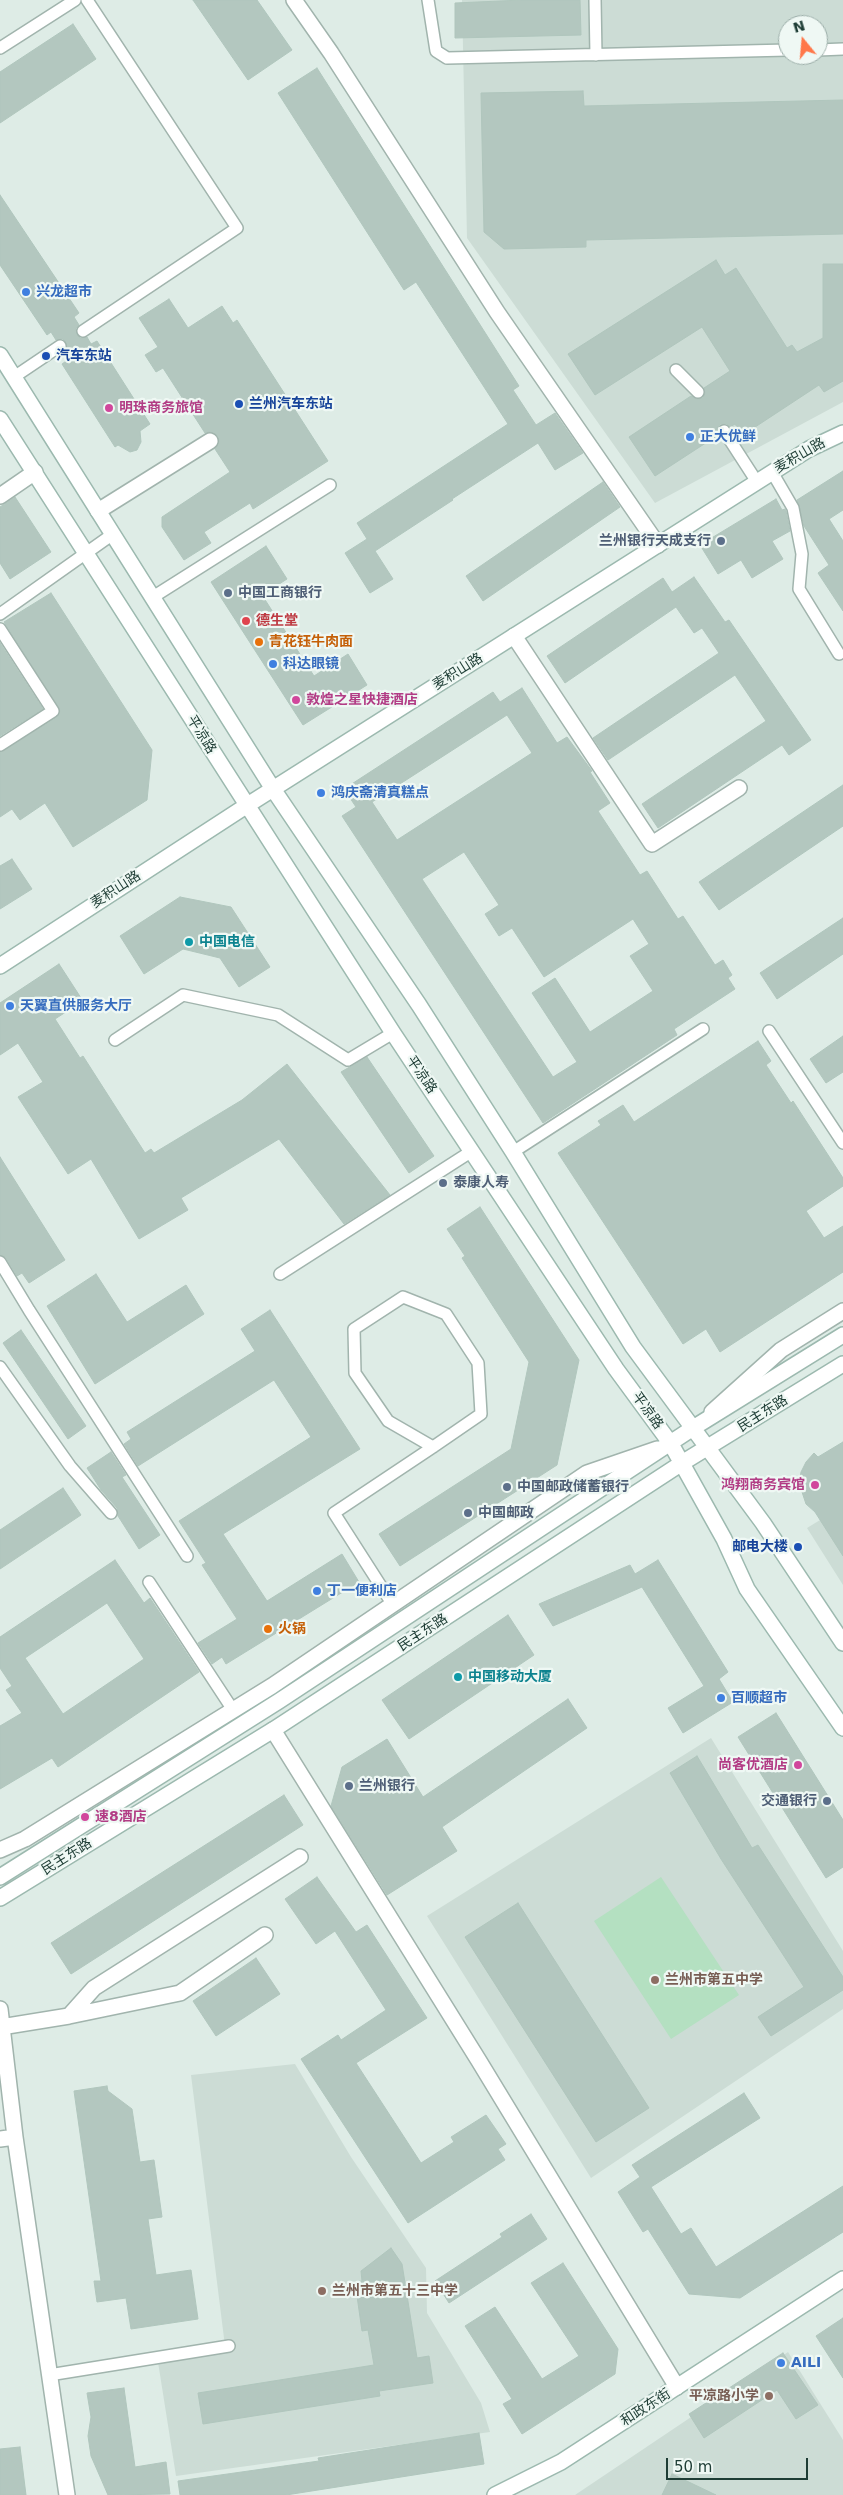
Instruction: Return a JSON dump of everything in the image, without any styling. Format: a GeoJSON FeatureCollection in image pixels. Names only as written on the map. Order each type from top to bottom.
{"type":"FeatureCollection","features":[{"type":"Feature","properties":{"kind":"street"},"geometry":{"type":"LineString","coordinates":[[294,0],[331,53],[497,312],[658,544]]}},
{"type":"Feature","properties":{"kind":"street","name":"平凉路"},"geometry":{"type":"LineString","coordinates":[[0,355],[273,789],[419,1005],[633,1346],[763,1523],[843,1643]]}},
{"type":"Feature","properties":{"kind":"street","name":"平凉路"},"geometry":{"type":"LineString","coordinates":[[0,420],[393,1033],[616,1369],[670,1444],[724,1539],[748,1590],[843,1728]]}},
{"type":"Feature","properties":{"kind":"street","name":"麦积山路"},"geometry":{"type":"LineString","coordinates":[[0,966],[246,806],[756,482],[809,449],[843,433]]}},
{"type":"Feature","properties":{"kind":"street"},"geometry":{"type":"LineString","coordinates":[[98,511],[210,440]]}},
{"type":"Feature","properties":{"kind":"street"},"geometry":{"type":"LineString","coordinates":[[0,496],[35,472]]}},
{"type":"Feature","properties":{"kind":"street"},"geometry":{"type":"LineString","coordinates":[[514,636],[652,844],[739,788]]}},
{"type":"Feature","properties":{"kind":"street","name":"民主东路"},"geometry":{"type":"LineString","coordinates":[[693,1428],[781,1350],[843,1311]]}},
{"type":"Feature","properties":{"kind":"street","name":"民主东路"},"geometry":{"type":"LineString","coordinates":[[0,1877],[288,1695],[693,1428],[843,1335]]}},
{"type":"Feature","properties":{"kind":"street","name":"民主东路"},"geometry":{"type":"LineString","coordinates":[[0,1898],[273,1730],[682,1463],[843,1364]]}},
{"type":"Feature","properties":{"kind":"street","name":"民主东路"},"geometry":{"type":"LineString","coordinates":[[0,1850],[25,1839],[233,1710],[394,1605],[587,1473],[670,1444]]}},
{"type":"Feature","properties":{"kind":"street"},"geometry":{"type":"LineString","coordinates":[[273,1730],[479,2061],[677,2388]]}},
{"type":"Feature","properties":{"kind":"street"},"geometry":{"type":"LineString","coordinates":[[70,2016],[94,1988],[300,1857]]}},
{"type":"Feature","properties":{"kind":"street"},"geometry":{"type":"LineString","coordinates":[[1,2027],[70,2016],[180,1993],[265,1935]]}},
{"type":"Feature","properties":{"kind":"street"},"geometry":{"type":"LineString","coordinates":[[0,2009],[8,2138],[50,2376],[67,2495]]}},
{"type":"Feature","properties":{"kind":"street","name":"和政东街"},"geometry":{"type":"LineString","coordinates":[[498,2494],[561,2462],[843,2279]]}},
{"type":"Feature","properties":{"kind":"lane"},"geometry":{"type":"LineString","coordinates":[[0,48],[75,0]]}},
{"type":"Feature","properties":{"kind":"lane"},"geometry":{"type":"LineString","coordinates":[[83,331],[237,228],[87,0]]}},
{"type":"Feature","properties":{"kind":"lane"},"geometry":{"type":"LineString","coordinates":[[428,0],[436,51],[447,58],[778,50]]}},
{"type":"Feature","properties":{"kind":"lane"},"geometry":{"type":"LineString","coordinates":[[595,0],[596,55]]}},
{"type":"Feature","properties":{"kind":"lane"},"geometry":{"type":"LineString","coordinates":[[828,50],[843,49]]}},
{"type":"Feature","properties":{"kind":"lane"},"geometry":{"type":"LineString","coordinates":[[14,377],[60,346]]}},
{"type":"Feature","properties":{"kind":"lane"},"geometry":{"type":"LineString","coordinates":[[676,370],[698,392]]}},
{"type":"Feature","properties":{"kind":"lane"},"geometry":{"type":"LineString","coordinates":[[724,431],[756,482]]}},
{"type":"Feature","properties":{"kind":"lane"},"geometry":{"type":"LineString","coordinates":[[772,472],[793,508],[802,554],[799,589],[839,654]]}},
{"type":"Feature","properties":{"kind":"lane"},"geometry":{"type":"LineString","coordinates":[[152,597],[330,485]]}},
{"type":"Feature","properties":{"kind":"lane"},"geometry":{"type":"LineString","coordinates":[[0,614],[113,534]]}},
{"type":"Feature","properties":{"kind":"lane"},"geometry":{"type":"LineString","coordinates":[[0,629],[53,711],[0,745]]}},
{"type":"Feature","properties":{"kind":"lane"},"geometry":{"type":"LineString","coordinates":[[114,1040],[183,995],[278,1015],[348,1060],[393,1033]]}},
{"type":"Feature","properties":{"kind":"lane"},"geometry":{"type":"LineString","coordinates":[[513,1152],[703,1029]]}},
{"type":"Feature","properties":{"kind":"lane"},"geometry":{"type":"LineString","coordinates":[[769,1031],[843,1143]]}},
{"type":"Feature","properties":{"kind":"lane"},"geometry":{"type":"LineString","coordinates":[[280,1274],[472,1152]]}},
{"type":"Feature","properties":{"kind":"lane"},"geometry":{"type":"LineString","coordinates":[[0,1262],[187,1556]]}},
{"type":"Feature","properties":{"kind":"lane"},"geometry":{"type":"LineString","coordinates":[[394,1605],[334,1513],[433,1447],[481,1414],[478,1363],[446,1314],[403,1297],[354,1329],[355,1372],[388,1421],[433,1447]]}},
{"type":"Feature","properties":{"kind":"lane"},"geometry":{"type":"LineString","coordinates":[[0,1367],[70,1466],[111,1513]]}},
{"type":"Feature","properties":{"kind":"lane"},"geometry":{"type":"LineString","coordinates":[[149,1582],[233,1710]]}},
{"type":"Feature","properties":{"kind":"lane"},"geometry":{"type":"LineString","coordinates":[[50,2376],[229,2346]]}},
{"type":"Feature","properties":{"kind":"shaded area"},"geometry":{"type":"Polygon","coordinates":[[[462,0],[843,0],[843,402],[655,503],[467,238],[462,0]]]}},
{"type":"Feature","properties":{"kind":"shaded area"},"geometry":{"type":"Polygon","coordinates":[[[843,1506],[843,1585],[807,1528],[843,1506]]]}},
{"type":"Feature","properties":{"kind":"shaded area","name":"兰州市第五中学"},"geometry":{"type":"Polygon","coordinates":[[[711,1738],[843,1951],[843,2009],[591,2178],[427,1916],[711,1738]]]}},
{"type":"Feature","properties":{"kind":"shaded area","name":"兰州市第五十三中学"},"geometry":{"type":"Polygon","coordinates":[[[295,2064],[351,2157],[426,2268],[427,2313],[481,2403],[490,2432],[176,2476],[158,2362],[225,2346],[191,2075],[295,2064]]]}},
{"type":"Feature","properties":{"kind":"shaded area","name":"平凉路小学"},"geometry":{"type":"Polygon","coordinates":[[[788,2352],[843,2440],[843,2495],[575,2495],[788,2352]]]}},
{"type":"Feature","properties":{"kind":"green space"},"geometry":{"type":"Polygon","coordinates":[[[661,1877],[739,1995],[671,2039],[594,1921],[661,1877]]]}},
{"type":"Feature","properties":{"kind":"building"},"geometry":{"type":"Polygon","coordinates":[[[193,0],[257,0],[292,50],[248,80],[193,0]]]}},
{"type":"Feature","properties":{"kind":"building"},"geometry":{"type":"Polygon","coordinates":[[[580,0],[581,35],[455,38],[455,3],[580,0]]]}},
{"type":"Feature","properties":{"kind":"building"},"geometry":{"type":"Polygon","coordinates":[[[73,24],[96,59],[0,123],[0,72],[73,24]]]}},
{"type":"Feature","properties":{"kind":"building"},"geometry":{"type":"Polygon","coordinates":[[[317,68],[519,386],[513,390],[536,425],[555,413],[583,453],[555,470],[538,443],[452,499],[375,551],[393,579],[370,593],[345,553],[367,539],[357,523],[508,424],[416,282],[404,290],[278,93],[317,68]]]}},
{"type":"Feature","properties":{"kind":"building"},"geometry":{"type":"Polygon","coordinates":[[[583,91],[584,106],[843,100],[843,234],[586,240],[586,247],[504,249],[484,232],[481,93],[583,91]]]}},
{"type":"Feature","properties":{"kind":"building"},"geometry":{"type":"Polygon","coordinates":[[[0,195],[79,313],[74,317],[79,325],[76,328],[77,335],[80,338],[87,337],[91,344],[97,341],[150,424],[140,431],[141,442],[137,450],[130,452],[118,445],[115,447],[62,364],[69,359],[64,352],[67,349],[66,342],[63,339],[56,340],[51,332],[47,335],[0,265],[0,195]]]}},
{"type":"Feature","properties":{"kind":"building"},"geometry":{"type":"Polygon","coordinates":[[[716,260],[725,275],[736,268],[787,348],[792,345],[797,352],[823,338],[823,264],[843,264],[843,381],[824,392],[819,385],[743,435],[735,424],[730,427],[727,424],[720,424],[717,428],[718,435],[655,476],[629,437],[691,396],[697,399],[703,398],[704,388],[730,371],[702,327],[595,395],[568,354],[716,260]]]}},
{"type":"Feature","properties":{"kind":"building","name":"兰州汽车东站"},"geometry":{"type":"Polygon","coordinates":[[[169,299],[188,328],[222,306],[233,323],[237,320],[328,461],[253,509],[250,503],[204,532],[211,543],[184,560],[162,527],[162,517],[230,472],[215,449],[219,441],[218,436],[210,432],[205,433],[163,368],[156,372],[145,355],[158,347],[139,318],[169,299]]]}},
{"type":"Feature","properties":{"kind":"building"},"geometry":{"type":"Polygon","coordinates":[[[843,471],[843,510],[829,519],[843,541],[843,611],[818,573],[829,565],[804,526],[797,500],[843,471]]]}},
{"type":"Feature","properties":{"kind":"building"},"geometry":{"type":"Polygon","coordinates":[[[603,482],[620,507],[483,601],[466,576],[603,482]]]}},
{"type":"Feature","properties":{"kind":"building"},"geometry":{"type":"Polygon","coordinates":[[[15,497],[51,552],[10,579],[0,563],[0,507],[15,497]]]}},
{"type":"Feature","properties":{"kind":"building"},"geometry":{"type":"Polygon","coordinates":[[[776,499],[782,510],[785,509],[786,511],[790,531],[772,541],[783,559],[752,578],[741,560],[718,574],[700,545],[776,499]]]}},
{"type":"Feature","properties":{"kind":"building"},"geometry":{"type":"Polygon","coordinates":[[[266,546],[287,579],[262,595],[314,676],[348,654],[367,685],[303,725],[211,582],[266,546]]]}},
{"type":"Feature","properties":{"kind":"building"},"geometry":{"type":"Polygon","coordinates":[[[694,577],[725,622],[729,620],[811,740],[789,755],[782,745],[658,828],[642,804],[766,721],[735,675],[608,760],[593,738],[719,653],[702,628],[694,633],[676,607],[565,683],[547,656],[663,578],[672,592],[694,577]]]}},
{"type":"Feature","properties":{"kind":"building"},"geometry":{"type":"Polygon","coordinates":[[[51,593],[152,750],[147,800],[73,847],[45,803],[20,820],[12,809],[0,817],[0,752],[57,717],[60,711],[4,622],[51,593]]]}},
{"type":"Feature","properties":{"kind":"building"},"geometry":{"type":"Polygon","coordinates":[[[0,643],[43,709],[0,736],[0,643]]]}},
{"type":"Feature","properties":{"kind":"building"},"geometry":{"type":"Polygon","coordinates":[[[522,688],[557,743],[567,737],[592,771],[590,772],[610,803],[598,811],[640,875],[647,871],[678,919],[683,916],[715,965],[723,960],[732,975],[728,978],[735,989],[674,1029],[677,1035],[543,1123],[342,816],[356,807],[344,789],[493,692],[500,702],[522,688]],[[507,715],[372,802],[397,840],[532,753],[507,715]],[[464,852],[422,879],[553,1077],[577,1062],[532,993],[555,978],[590,1032],[653,991],[630,956],[649,944],[633,919],[544,977],[512,928],[499,936],[485,914],[499,905],[464,852]]]}},
{"type":"Feature","properties":{"kind":"building"},"geometry":{"type":"Polygon","coordinates":[[[843,785],[843,826],[719,910],[699,882],[843,785]]]}},
{"type":"Feature","properties":{"kind":"building"},"geometry":{"type":"Polygon","coordinates":[[[12,859],[32,889],[0,909],[0,866],[12,859]]]}},
{"type":"Feature","properties":{"kind":"building","name":"中国电信"},"geometry":{"type":"Polygon","coordinates":[[[180,897],[231,907],[270,967],[239,987],[220,958],[183,949],[144,974],[120,936],[180,897]]]}},
{"type":"Feature","properties":{"kind":"building"},"geometry":{"type":"Polygon","coordinates":[[[843,918],[843,954],[777,999],[760,973],[843,918]]]}},
{"type":"Feature","properties":{"kind":"building"},"geometry":{"type":"Polygon","coordinates":[[[59,964],[83,1001],[55,1019],[80,1058],[83,1056],[145,1153],[151,1149],[154,1153],[242,1100],[287,1064],[390,1195],[344,1224],[279,1139],[181,1198],[188,1210],[139,1239],[91,1159],[68,1174],[18,1097],[43,1082],[18,1043],[0,1055],[0,1003],[59,964]]]}},
{"type":"Feature","properties":{"kind":"building"},"geometry":{"type":"Polygon","coordinates":[[[843,1036],[843,1072],[826,1083],[810,1059],[843,1036]]]}},
{"type":"Feature","properties":{"kind":"building"},"geometry":{"type":"Polygon","coordinates":[[[758,1041],[771,1061],[766,1065],[791,1103],[793,1101],[843,1178],[843,1186],[806,1211],[824,1238],[843,1226],[843,1272],[720,1352],[706,1329],[683,1344],[558,1153],[601,1125],[598,1121],[623,1105],[634,1122],[758,1041]]]}},
{"type":"Feature","properties":{"kind":"building"},"geometry":{"type":"Polygon","coordinates":[[[367,1057],[434,1156],[409,1173],[341,1072],[367,1057]]]}},
{"type":"Feature","properties":{"kind":"building"},"geometry":{"type":"Polygon","coordinates":[[[0,1157],[65,1260],[29,1283],[22,1273],[17,1276],[6,1258],[0,1255],[0,1157]]]}},
{"type":"Feature","properties":{"kind":"building"},"geometry":{"type":"Polygon","coordinates":[[[480,1207],[579,1360],[557,1465],[400,1566],[379,1534],[511,1449],[529,1362],[462,1258],[465,1256],[447,1229],[480,1207]]]}},
{"type":"Feature","properties":{"kind":"building"},"geometry":{"type":"Polygon","coordinates":[[[96,1274],[127,1322],[186,1285],[204,1314],[95,1384],[47,1306],[96,1274]]]}},
{"type":"Feature","properties":{"kind":"building"},"geometry":{"type":"Polygon","coordinates":[[[270,1310],[360,1449],[223,1534],[267,1601],[342,1554],[359,1582],[226,1664],[222,1657],[212,1664],[198,1643],[237,1619],[202,1565],[206,1563],[179,1521],[311,1437],[274,1380],[138,1466],[124,1444],[131,1439],[127,1432],[255,1351],[241,1329],[270,1310]]]}},
{"type":"Feature","properties":{"kind":"building"},"geometry":{"type":"Polygon","coordinates":[[[21,1330],[86,1426],[68,1439],[3,1343],[21,1330]]]}},
{"type":"Feature","properties":{"kind":"building"},"geometry":{"type":"Polygon","coordinates":[[[843,1442],[843,1556],[815,1512],[806,1504],[799,1483],[801,1472],[806,1462],[814,1453],[818,1457],[843,1442]]]}},
{"type":"Feature","properties":{"kind":"building"},"geometry":{"type":"Polygon","coordinates":[[[111,1452],[126,1475],[122,1477],[160,1535],[139,1549],[118,1516],[117,1508],[101,1490],[87,1468],[111,1452]]]}},
{"type":"Feature","properties":{"kind":"building"},"geometry":{"type":"Polygon","coordinates":[[[63,1488],[81,1515],[0,1569],[0,1530],[63,1488]]]}},
{"type":"Feature","properties":{"kind":"building"},"geometry":{"type":"Polygon","coordinates":[[[115,1560],[144,1603],[150,1598],[199,1672],[58,1767],[52,1758],[0,1789],[0,1726],[22,1713],[6,1690],[12,1686],[0,1668],[0,1637],[115,1560]],[[107,1603],[25,1658],[63,1714],[144,1659],[107,1603]]]}},
{"type":"Feature","properties":{"kind":"building"},"geometry":{"type":"Polygon","coordinates":[[[658,1560],[728,1672],[719,1679],[733,1702],[683,1733],[668,1708],[704,1686],[642,1587],[553,1626],[539,1604],[630,1565],[635,1574],[658,1560]]]}},
{"type":"Feature","properties":{"kind":"building","name":"中国移动大厦"},"geometry":{"type":"Polygon","coordinates":[[[508,1615],[534,1655],[409,1739],[382,1700],[508,1615]]]}},
{"type":"Feature","properties":{"kind":"building"},"geometry":{"type":"Polygon","coordinates":[[[568,1699],[587,1728],[442,1827],[457,1851],[387,1895],[331,1806],[342,1767],[387,1739],[423,1797],[568,1699]]]}},
{"type":"Feature","properties":{"kind":"building"},"geometry":{"type":"Polygon","coordinates":[[[776,1713],[843,1820],[843,1867],[826,1878],[738,1737],[776,1713]]]}},
{"type":"Feature","properties":{"kind":"building"},"geometry":{"type":"Polygon","coordinates":[[[697,1756],[752,1848],[758,1845],[843,1977],[843,1990],[771,2036],[758,2017],[804,1987],[721,1859],[670,1773],[697,1756]]]}},
{"type":"Feature","properties":{"kind":"building"},"geometry":{"type":"Polygon","coordinates":[[[284,1795],[303,1825],[71,1974],[51,1943],[284,1795]]]}},
{"type":"Feature","properties":{"kind":"building"},"geometry":{"type":"Polygon","coordinates":[[[317,1877],[356,1932],[367,1925],[427,2018],[356,2063],[421,2163],[454,2142],[451,2137],[486,2115],[506,2144],[498,2149],[505,2160],[408,2223],[301,2059],[338,2035],[341,2040],[386,2010],[335,1931],[316,1944],[285,1899],[317,1877]]]}},
{"type":"Feature","properties":{"kind":"building"},"geometry":{"type":"Polygon","coordinates":[[[518,1903],[649,2108],[596,2142],[465,1937],[518,1903]]]}},
{"type":"Feature","properties":{"kind":"building"},"geometry":{"type":"Polygon","coordinates":[[[256,1958],[280,1994],[216,2036],[193,2001],[256,1958]]]}},
{"type":"Feature","properties":{"kind":"building"},"geometry":{"type":"Polygon","coordinates":[[[107,2086],[108,2091],[132,2109],[140,2162],[154,2160],[162,2217],[148,2219],[156,2275],[191,2270],[198,2319],[131,2329],[126,2298],[97,2302],[94,2281],[101,2281],[74,2091],[107,2086]]]}},
{"type":"Feature","properties":{"kind":"building"},"geometry":{"type":"Polygon","coordinates":[[[744,2093],[760,2118],[651,2187],[681,2234],[691,2228],[716,2267],[843,2186],[843,2232],[740,2298],[689,2294],[648,2229],[643,2232],[618,2192],[640,2177],[632,2165],[744,2093]]]}},
{"type":"Feature","properties":{"kind":"building"},"geometry":{"type":"Polygon","coordinates":[[[531,2214],[547,2239],[449,2303],[435,2281],[502,2237],[500,2234],[531,2214]]]}},
{"type":"Feature","properties":{"kind":"building"},"geometry":{"type":"Polygon","coordinates":[[[391,2248],[402,2264],[417,2358],[429,2356],[433,2383],[379,2391],[380,2396],[203,2424],[198,2393],[374,2365],[368,2330],[362,2331],[355,2282],[362,2281],[361,2271],[391,2248]]]}},
{"type":"Feature","properties":{"kind":"building"},"geometry":{"type":"Polygon","coordinates":[[[563,2263],[618,2349],[615,2374],[522,2434],[503,2404],[512,2399],[465,2326],[495,2307],[542,2379],[579,2356],[531,2283],[563,2263]]]}},
{"type":"Feature","properties":{"kind":"building"},"geometry":{"type":"Polygon","coordinates":[[[843,2318],[843,2378],[816,2336],[843,2318]]]}},
{"type":"Feature","properties":{"kind":"building"},"geometry":{"type":"Polygon","coordinates":[[[783,2353],[818,2405],[796,2419],[777,2390],[704,2438],[689,2414],[783,2353]]]}},
{"type":"Feature","properties":{"kind":"building"},"geometry":{"type":"Polygon","coordinates":[[[124,2388],[135,2467],[166,2462],[170,2494],[108,2495],[91,2456],[88,2436],[91,2417],[87,2393],[124,2388]]]}},
{"type":"Feature","properties":{"kind":"building"},"geometry":{"type":"Polygon","coordinates":[[[479,2433],[484,2464],[286,2495],[180,2495],[178,2481],[319,2461],[318,2458],[479,2433]]]}},
{"type":"Feature","properties":{"kind":"building"},"geometry":{"type":"Polygon","coordinates":[[[20,2447],[26,2495],[0,2495],[0,2449],[20,2447]]]}},
{"type":"Feature","properties":{"kind":"building"},"geometry":{"type":"Polygon","coordinates":[[[672,2474],[716,2495],[662,2495],[672,2474]]]}},
{"type":"Feature","properties":{"kind":"place","name":"兴龙超市"},"geometry":{"type":"Point","coordinates":[26,292]}},
{"type":"Feature","properties":{"kind":"place","name":"汽车东站"},"geometry":{"type":"Point","coordinates":[46,356]}},
{"type":"Feature","properties":{"kind":"place","name":"兰州汽车东站"},"geometry":{"type":"Point","coordinates":[239,404]}},
{"type":"Feature","properties":{"kind":"place","name":"明珠商务旅馆"},"geometry":{"type":"Point","coordinates":[109,408]}},
{"type":"Feature","properties":{"kind":"place","name":"正大优鲜"},"geometry":{"type":"Point","coordinates":[690,437]}},
{"type":"Feature","properties":{"kind":"place","name":"兰州银行天成支行"},"geometry":{"type":"Point","coordinates":[721,541]}},
{"type":"Feature","properties":{"kind":"place","name":"中国工商银行"},"geometry":{"type":"Point","coordinates":[228,593]}},
{"type":"Feature","properties":{"kind":"place","name":"德生堂"},"geometry":{"type":"Point","coordinates":[246,621]}},
{"type":"Feature","properties":{"kind":"place","name":"青花钰牛肉面"},"geometry":{"type":"Point","coordinates":[259,642]}},
{"type":"Feature","properties":{"kind":"place","name":"科达眼镜"},"geometry":{"type":"Point","coordinates":[273,664]}},
{"type":"Feature","properties":{"kind":"place","name":"敦煌之星快捷酒店"},"geometry":{"type":"Point","coordinates":[296,700]}},
{"type":"Feature","properties":{"kind":"place","name":"鸿庆斋清真糕点"},"geometry":{"type":"Point","coordinates":[321,793]}},
{"type":"Feature","properties":{"kind":"place","name":"中国电信"},"geometry":{"type":"Point","coordinates":[189,942]}},
{"type":"Feature","properties":{"kind":"place","name":"天翼直供服务大厅"},"geometry":{"type":"Point","coordinates":[10,1006]}},
{"type":"Feature","properties":{"kind":"place","name":"泰康人寿"},"geometry":{"type":"Point","coordinates":[443,1183]}},
{"type":"Feature","properties":{"kind":"place","name":"鸿翔商务宾馆"},"geometry":{"type":"Point","coordinates":[815,1485]}},
{"type":"Feature","properties":{"kind":"place","name":"中国邮政储蓄银行"},"geometry":{"type":"Point","coordinates":[507,1487]}},
{"type":"Feature","properties":{"kind":"place","name":"中国邮政"},"geometry":{"type":"Point","coordinates":[468,1513]}},
{"type":"Feature","properties":{"kind":"place","name":"邮电大楼"},"geometry":{"type":"Point","coordinates":[798,1547]}},
{"type":"Feature","properties":{"kind":"place","name":"丁一便利店"},"geometry":{"type":"Point","coordinates":[317,1591]}},
{"type":"Feature","properties":{"kind":"place","name":"火锅"},"geometry":{"type":"Point","coordinates":[268,1629]}},
{"type":"Feature","properties":{"kind":"place","name":"中国移动大厦"},"geometry":{"type":"Point","coordinates":[458,1677]}},
{"type":"Feature","properties":{"kind":"place","name":"百顺超市"},"geometry":{"type":"Point","coordinates":[721,1698]}},
{"type":"Feature","properties":{"kind":"place","name":"尚客优酒店"},"geometry":{"type":"Point","coordinates":[798,1765]}},
{"type":"Feature","properties":{"kind":"place","name":"兰州银行"},"geometry":{"type":"Point","coordinates":[349,1786]}},
{"type":"Feature","properties":{"kind":"place","name":"交通银行"},"geometry":{"type":"Point","coordinates":[827,1801]}},
{"type":"Feature","properties":{"kind":"place","name":"速8酒店"},"geometry":{"type":"Point","coordinates":[85,1817]}},
{"type":"Feature","properties":{"kind":"place","name":"兰州市第五中学"},"geometry":{"type":"Point","coordinates":[655,1980]}},
{"type":"Feature","properties":{"kind":"place","name":"兰州市第五十三中学"},"geometry":{"type":"Point","coordinates":[322,2291]}},
{"type":"Feature","properties":{"kind":"place","name":"AILI"},"geometry":{"type":"Point","coordinates":[781,2363]}},
{"type":"Feature","properties":{"kind":"place","name":"平凉路小学"},"geometry":{"type":"Point","coordinates":[769,2396]}}]}
